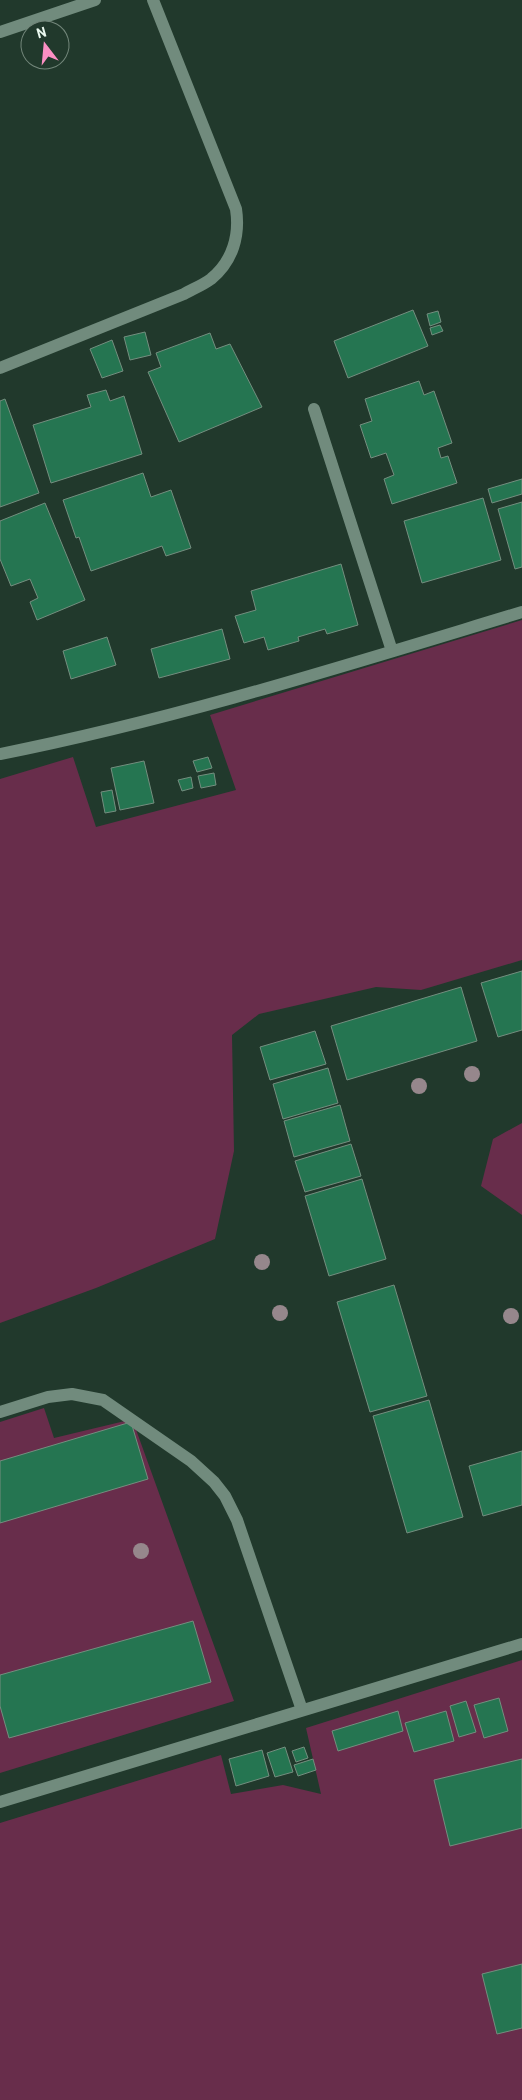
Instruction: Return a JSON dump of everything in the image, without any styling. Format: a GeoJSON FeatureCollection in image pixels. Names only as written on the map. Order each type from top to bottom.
{"type":"FeatureCollection","features":[{"type":"Feature","properties":{"kind":"street"},"geometry":{"type":"LineString","coordinates":[[0,32],[95,0]]}},
{"type":"Feature","properties":{"kind":"street"},"geometry":{"type":"LineString","coordinates":[[0,368],[184,294],[211,278],[227,261],[234,246],[239,226],[236,208],[153,0]]}},
{"type":"Feature","properties":{"kind":"street"},"geometry":{"type":"LineString","coordinates":[[314,409],[392,651]]}},
{"type":"Feature","properties":{"kind":"street"},"geometry":{"type":"LineString","coordinates":[[0,754],[74,740],[229,698],[522,612]]}},
{"type":"Feature","properties":{"kind":"street"},"geometry":{"type":"LineString","coordinates":[[0,1412],[48,1397],[72,1394],[103,1400],[191,1461],[214,1482],[237,1520],[302,1710]]}},
{"type":"Feature","properties":{"kind":"street"},"geometry":{"type":"LineString","coordinates":[[0,1802],[522,1644]]}},
{"type":"Feature","properties":{"kind":"shaded area"},"geometry":{"type":"Polygon","coordinates":[[[522,620],[522,960],[421,990],[376,987],[259,1014],[232,1035],[234,1151],[215,1239],[96,1288],[0,1323],[0,779],[73,757],[96,827],[236,790],[210,715],[522,620]]]}},
{"type":"Feature","properties":{"kind":"shaded area"},"geometry":{"type":"Polygon","coordinates":[[[522,1123],[522,1215],[481,1186],[493,1139],[522,1123]]]}},
{"type":"Feature","properties":{"kind":"shaded area"},"geometry":{"type":"Polygon","coordinates":[[[44,1408],[54,1438],[129,1420],[134,1424],[234,1701],[0,1773],[0,1422],[44,1408]]]}},
{"type":"Feature","properties":{"kind":"shaded area"},"geometry":{"type":"Polygon","coordinates":[[[522,1660],[522,2100],[0,2100],[0,1823],[221,1755],[231,1794],[283,1785],[321,1794],[306,1728],[522,1660]]]}},
{"type":"Feature","properties":{"kind":"building"},"geometry":{"type":"Polygon","coordinates":[[[413,310],[428,346],[348,378],[334,341],[413,310]]]}},
{"type":"Feature","properties":{"kind":"building"},"geometry":{"type":"Polygon","coordinates":[[[438,311],[441,322],[430,326],[427,314],[438,311]]]}},
{"type":"Feature","properties":{"kind":"building"},"geometry":{"type":"Polygon","coordinates":[[[440,325],[443,331],[432,335],[430,328],[440,325]]]}},
{"type":"Feature","properties":{"kind":"building"},"geometry":{"type":"Polygon","coordinates":[[[145,332],[151,355],[130,360],[124,337],[145,332]]]}},
{"type":"Feature","properties":{"kind":"building"},"geometry":{"type":"Polygon","coordinates":[[[210,333],[216,349],[230,344],[262,407],[179,442],[148,372],[161,367],[156,353],[210,333]]]}},
{"type":"Feature","properties":{"kind":"building"},"geometry":{"type":"Polygon","coordinates":[[[112,340],[123,371],[102,378],[90,349],[112,340]]]}},
{"type":"Feature","properties":{"kind":"building"},"geometry":{"type":"Polygon","coordinates":[[[419,381],[424,395],[434,391],[452,443],[438,448],[441,458],[448,456],[457,483],[392,504],[384,479],[394,475],[386,453],[371,458],[360,425],[372,421],[365,399],[419,381]]]}},
{"type":"Feature","properties":{"kind":"building"},"geometry":{"type":"Polygon","coordinates":[[[106,390],[110,401],[124,396],[142,454],[51,483],[33,425],[91,407],[87,395],[106,390]]]}},
{"type":"Feature","properties":{"kind":"building"},"geometry":{"type":"Polygon","coordinates":[[[5,399],[39,493],[0,507],[0,401],[5,399]]]}},
{"type":"Feature","properties":{"kind":"building"},"geometry":{"type":"Polygon","coordinates":[[[143,473],[151,497],[171,490],[191,548],[166,556],[162,546],[91,571],[79,537],[76,538],[63,500],[143,473]]]}},
{"type":"Feature","properties":{"kind":"building"},"geometry":{"type":"Polygon","coordinates":[[[522,479],[522,494],[492,503],[488,489],[522,479]]]}},
{"type":"Feature","properties":{"kind":"building"},"geometry":{"type":"Polygon","coordinates":[[[483,498],[501,560],[422,583],[404,521],[483,498]]]}},
{"type":"Feature","properties":{"kind":"building"},"geometry":{"type":"Polygon","coordinates":[[[522,502],[522,567],[515,569],[498,509],[522,502]]]}},
{"type":"Feature","properties":{"kind":"building"},"geometry":{"type":"Polygon","coordinates":[[[45,503],[85,600],[37,620],[30,602],[38,598],[30,579],[11,586],[0,559],[0,521],[45,503]]]}},
{"type":"Feature","properties":{"kind":"building"},"geometry":{"type":"Polygon","coordinates":[[[341,564],[358,625],[327,634],[325,629],[298,637],[299,641],[268,650],[264,637],[244,643],[235,616],[256,610],[251,591],[341,564]]]}},
{"type":"Feature","properties":{"kind":"building"},"geometry":{"type":"Polygon","coordinates":[[[222,629],[230,659],[159,678],[151,649],[222,629]]]}},
{"type":"Feature","properties":{"kind":"building"},"geometry":{"type":"Polygon","coordinates":[[[107,637],[116,665],[71,679],[63,651],[107,637]]]}},
{"type":"Feature","properties":{"kind":"building"},"geometry":{"type":"Polygon","coordinates":[[[208,757],[212,768],[197,772],[193,761],[208,757]]]}},
{"type":"Feature","properties":{"kind":"building"},"geometry":{"type":"Polygon","coordinates":[[[144,761],[154,803],[120,810],[111,768],[144,761]]]}},
{"type":"Feature","properties":{"kind":"building"},"geometry":{"type":"Polygon","coordinates":[[[214,773],[216,785],[201,788],[198,776],[214,773]]]}},
{"type":"Feature","properties":{"kind":"building"},"geometry":{"type":"Polygon","coordinates":[[[191,777],[193,788],[182,791],[178,780],[191,777]]]}},
{"type":"Feature","properties":{"kind":"building"},"geometry":{"type":"Polygon","coordinates":[[[112,790],[116,811],[105,813],[101,792],[112,790]]]}},
{"type":"Feature","properties":{"kind":"building"},"geometry":{"type":"Polygon","coordinates":[[[522,971],[522,1030],[498,1037],[481,983],[522,971]]]}},
{"type":"Feature","properties":{"kind":"building"},"geometry":{"type":"Polygon","coordinates":[[[461,987],[477,1041],[347,1080],[331,1026],[461,987]]]}},
{"type":"Feature","properties":{"kind":"building"},"geometry":{"type":"Polygon","coordinates":[[[315,1031],[326,1064],[270,1080],[260,1047],[315,1031]]]}},
{"type":"Feature","properties":{"kind":"building"},"geometry":{"type":"Polygon","coordinates":[[[328,1068],[338,1103],[283,1119],[273,1084],[328,1068]]]}},
{"type":"Feature","properties":{"kind":"building"},"geometry":{"type":"Polygon","coordinates":[[[340,1105],[350,1141],[294,1157],[284,1121],[340,1105]]]}},
{"type":"Feature","properties":{"kind":"building"},"geometry":{"type":"Polygon","coordinates":[[[351,1144],[361,1176],[305,1192],[295,1161],[351,1144]]]}},
{"type":"Feature","properties":{"kind":"building"},"geometry":{"type":"Polygon","coordinates":[[[362,1179],[386,1259],[329,1276],[305,1196],[362,1179]]]}},
{"type":"Feature","properties":{"kind":"building"},"geometry":{"type":"Polygon","coordinates":[[[394,1285],[427,1396],[370,1412],[337,1302],[394,1285]]]}},
{"type":"Feature","properties":{"kind":"building"},"geometry":{"type":"Polygon","coordinates":[[[429,1400],[463,1517],[407,1533],[373,1416],[429,1400]]]}},
{"type":"Feature","properties":{"kind":"building"},"geometry":{"type":"Polygon","coordinates":[[[131,1422],[148,1479],[0,1523],[0,1461],[131,1422]]]}},
{"type":"Feature","properties":{"kind":"building"},"geometry":{"type":"Polygon","coordinates":[[[522,1451],[522,1505],[483,1516],[469,1466],[522,1451]]]}},
{"type":"Feature","properties":{"kind":"building"},"geometry":{"type":"Polygon","coordinates":[[[193,1621],[211,1682],[9,1738],[0,1706],[0,1675],[193,1621]]]}},
{"type":"Feature","properties":{"kind":"building"},"geometry":{"type":"Polygon","coordinates":[[[499,1698],[508,1731],[484,1738],[474,1705],[499,1698]]]}},
{"type":"Feature","properties":{"kind":"building"},"geometry":{"type":"Polygon","coordinates":[[[466,1701],[476,1732],[459,1737],[450,1706],[466,1701]]]}},
{"type":"Feature","properties":{"kind":"building"},"geometry":{"type":"Polygon","coordinates":[[[398,1711],[403,1731],[338,1751],[332,1731],[398,1711]]]}},
{"type":"Feature","properties":{"kind":"building"},"geometry":{"type":"Polygon","coordinates":[[[446,1711],[454,1741],[414,1752],[405,1723],[446,1711]]]}},
{"type":"Feature","properties":{"kind":"building"},"geometry":{"type":"Polygon","coordinates":[[[285,1747],[293,1772],[275,1777],[267,1753],[285,1747]]]}},
{"type":"Feature","properties":{"kind":"building"},"geometry":{"type":"Polygon","coordinates":[[[304,1747],[308,1758],[296,1762],[292,1751],[304,1747]]]}},
{"type":"Feature","properties":{"kind":"building"},"geometry":{"type":"Polygon","coordinates":[[[262,1750],[269,1776],[236,1786],[229,1759],[262,1750]]]}},
{"type":"Feature","properties":{"kind":"building"},"geometry":{"type":"Polygon","coordinates":[[[313,1759],[316,1770],[298,1776],[294,1765],[313,1759]]]}},
{"type":"Feature","properties":{"kind":"building"},"geometry":{"type":"Polygon","coordinates":[[[522,1759],[522,1828],[450,1846],[434,1780],[522,1759]]]}},
{"type":"Feature","properties":{"kind":"building"},"geometry":{"type":"Polygon","coordinates":[[[522,1964],[522,2028],[497,2034],[482,1974],[522,1964]]]}}]}
